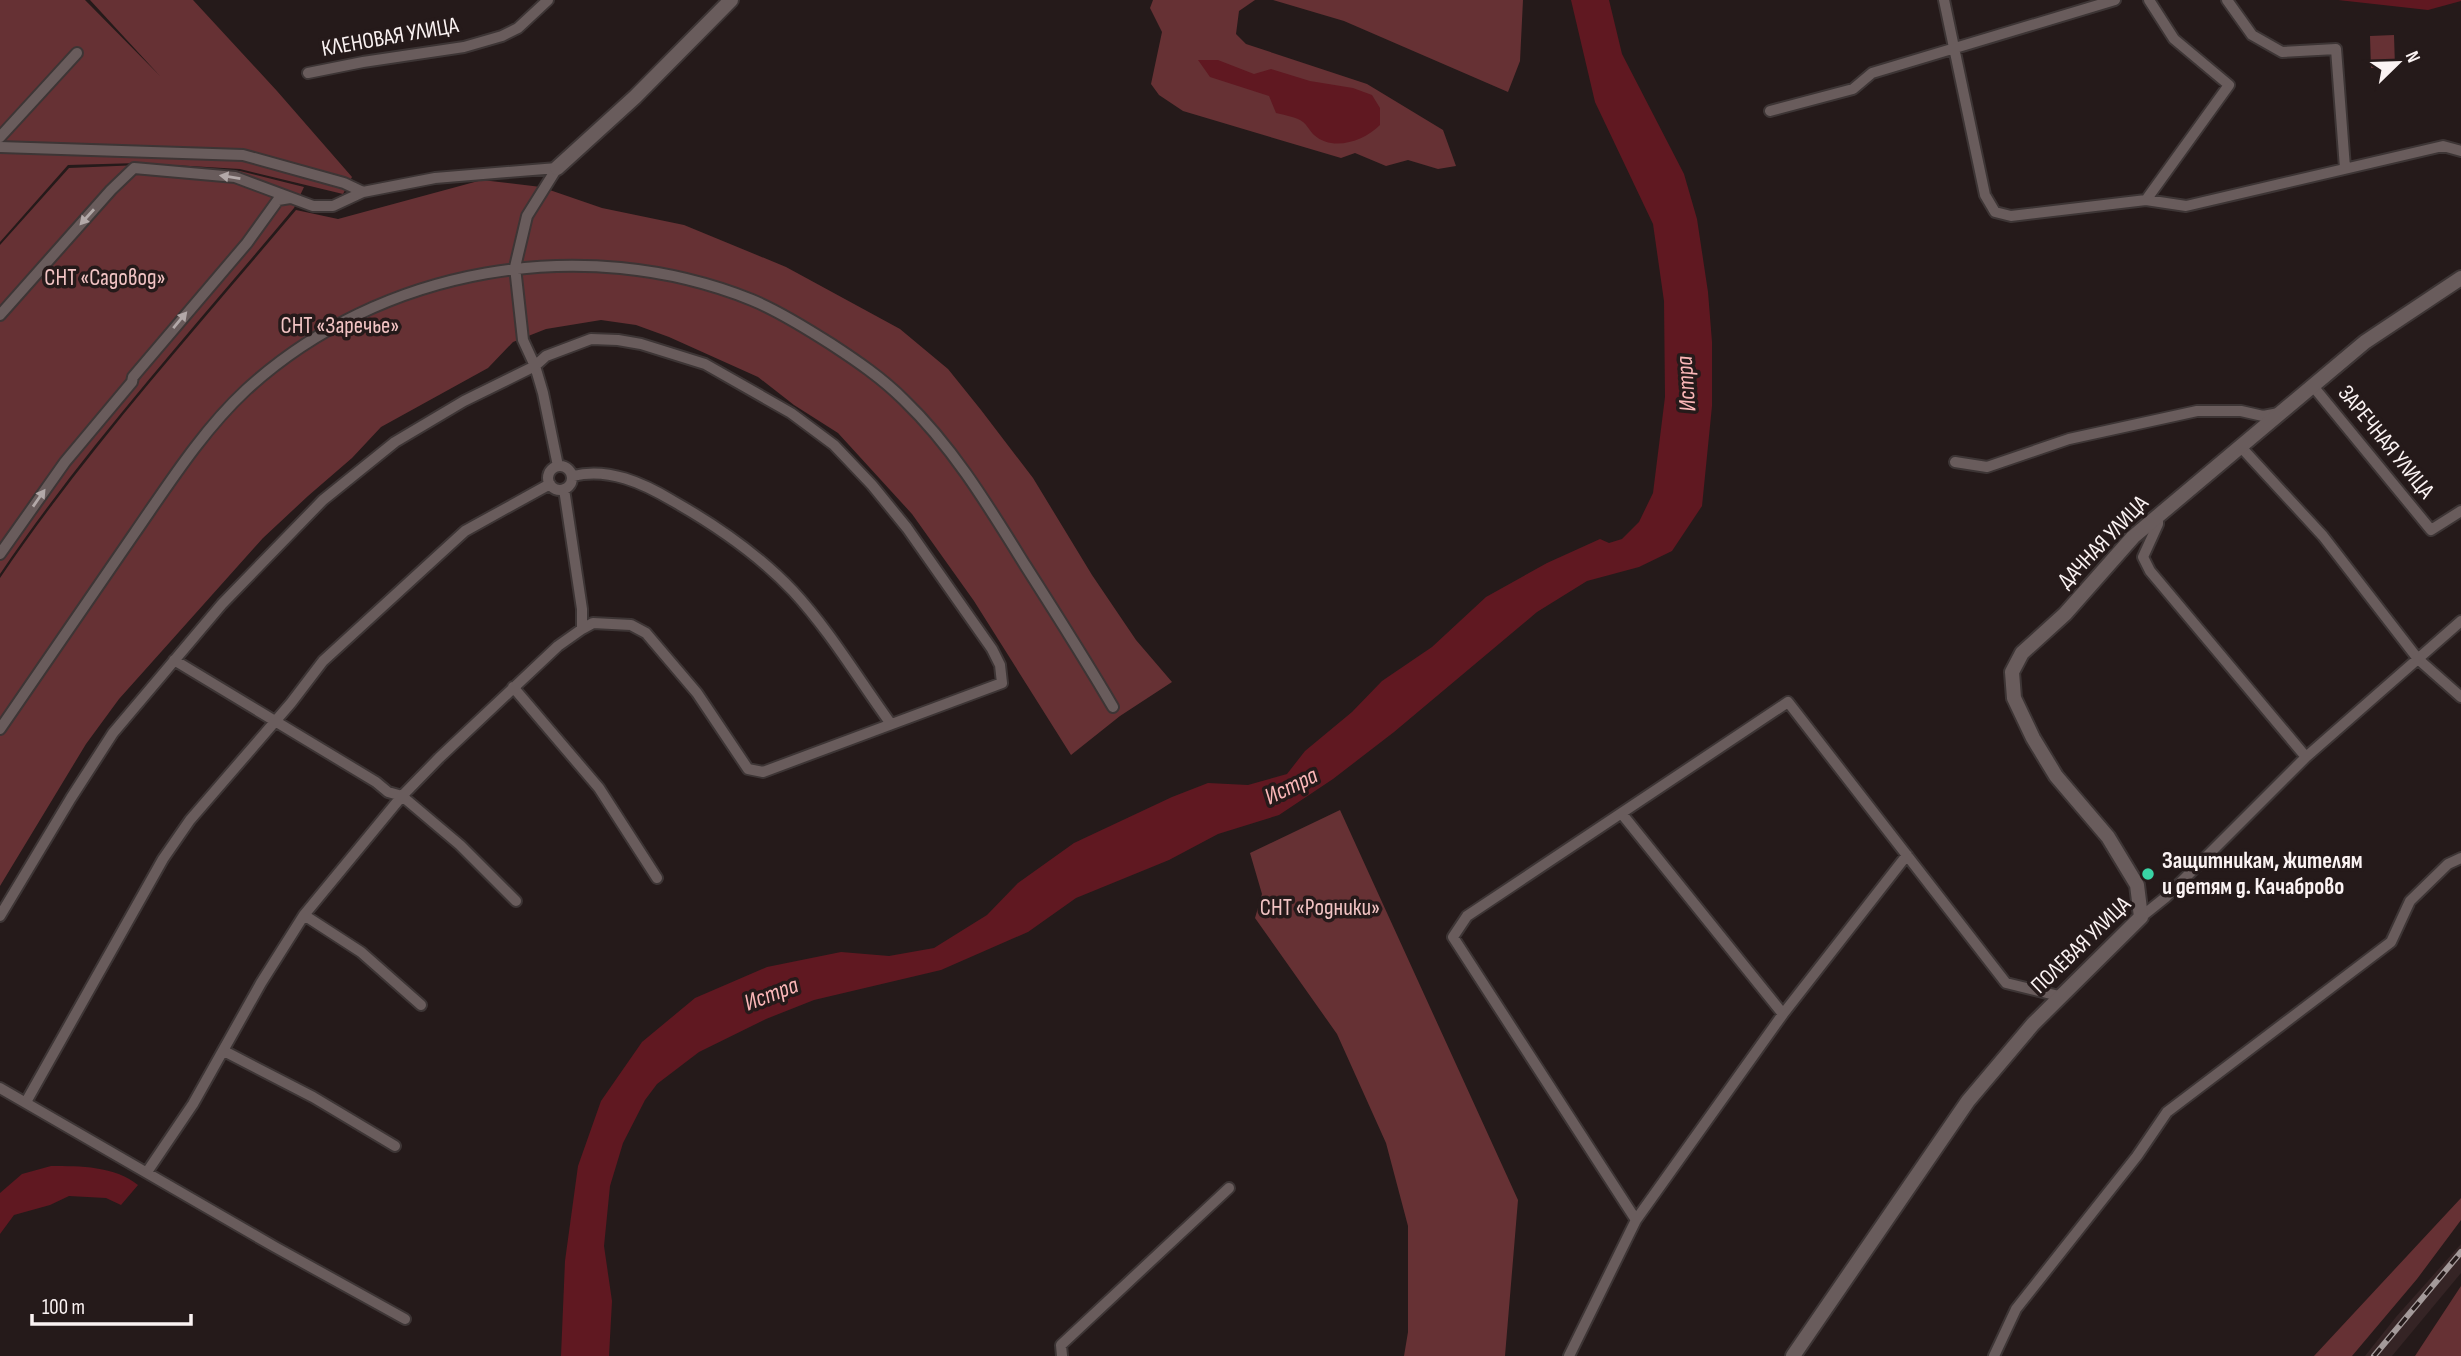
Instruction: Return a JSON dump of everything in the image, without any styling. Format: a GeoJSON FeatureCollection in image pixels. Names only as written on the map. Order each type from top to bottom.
{"type":"FeatureCollection","features":[{"type":"Feature","properties":{"kind":"street","name":"КЛЕНОВАЯ УЛИЦА"},"geometry":{"type":"LineString","coordinates":[[308,73],[363,61],[464,47],[502,36],[518,28],[548,0]]}},
{"type":"Feature","properties":{"kind":"street"},"geometry":{"type":"LineString","coordinates":[[558,466],[535,366],[523,340],[515,267],[527,216],[557,168],[635,97],[731,0]]}},
{"type":"Feature","properties":{"kind":"street"},"geometry":{"type":"LineString","coordinates":[[1944,0],[1985,195],[1995,212],[2011,216],[2146,200],[2186,206],[2442,146],[2461,151]]}},
{"type":"Feature","properties":{"kind":"street"},"geometry":{"type":"LineString","coordinates":[[1770,111],[1853,89],[1872,74],[2115,0]]}},
{"type":"Feature","properties":{"kind":"street"},"geometry":{"type":"LineString","coordinates":[[2146,200],[2229,85],[2174,39],[2149,0]]}},
{"type":"Feature","properties":{"kind":"street"},"geometry":{"type":"LineString","coordinates":[[2227,0],[2252,35],[2281,52],[2336,49],[2345,168]]}},
{"type":"Feature","properties":{"kind":"street"},"geometry":{"type":"LineString","coordinates":[[0,137],[77,53]]}},
{"type":"Feature","properties":{"kind":"street"},"geometry":{"type":"LineString","coordinates":[[0,147],[243,155],[344,183],[363,192]]}},
{"type":"Feature","properties":{"kind":"street"},"geometry":{"type":"LineString","coordinates":[[0,315],[111,190],[134,168],[235,177],[313,206],[333,206],[363,192],[435,178],[557,168]]}},
{"type":"Feature","properties":{"kind":"street"},"geometry":{"type":"LineString","coordinates":[[0,554],[65,462],[191,306],[247,243],[278,200],[294,198]]}},
{"type":"Feature","properties":{"kind":"street"},"geometry":{"type":"LineString","coordinates":[[0,729],[209,430],[248,389],[297,350],[345,321],[429,286],[515,267],[589,265],[644,270],[752,300],[804,327],[868,368],[903,399],[936,434],[982,497],[1113,707]]}},
{"type":"Feature","properties":{"kind":"street","name":"ДАЧНАЯ УЛИЦА"},"geometry":{"type":"LineString","coordinates":[[2141,918],[2137,885],[2108,838],[2056,776],[2033,738],[2014,698],[2012,672],[2022,653],[2066,614],[2133,537],[2158,515],[2212,473],[2278,413],[2365,342],[2461,278]]}},
{"type":"Feature","properties":{"kind":"street"},"geometry":{"type":"LineString","coordinates":[[0,916],[113,733],[247,576],[323,499],[395,442],[464,401],[535,366],[546,356],[591,339],[640,344],[705,364],[791,413],[834,445],[872,485],[907,528],[992,649],[1000,665],[1002,684],[763,772],[748,769],[697,693],[646,633],[631,625],[593,623],[582,629],[558,646],[513,687],[402,796],[304,915],[261,983],[193,1104],[147,1172]]}},
{"type":"Feature","properties":{"kind":"street","name":"ЗАРЕЧНАЯ УЛИЦА"},"geometry":{"type":"LineString","coordinates":[[2312,385],[2431,530],[2461,511]]}},
{"type":"Feature","properties":{"kind":"street"},"geometry":{"type":"LineString","coordinates":[[1955,462],[1987,467],[2069,439],[2197,411],[2241,411],[2263,416],[2278,413]]}},
{"type":"Feature","properties":{"kind":"street"},"geometry":{"type":"LineString","coordinates":[[2240,446],[2323,537],[2418,659],[2461,697]]}},
{"type":"Feature","properties":{"kind":"street"},"geometry":{"type":"LineString","coordinates":[[558,466],[569,469],[573,476],[570,486],[564,489],[556,489],[550,484],[549,472],[558,466]]}},
{"type":"Feature","properties":{"kind":"street"},"geometry":{"type":"LineString","coordinates":[[573,476],[600,474],[631,480],[658,492],[720,528],[792,590],[826,631],[891,724]]}},
{"type":"Feature","properties":{"kind":"street"},"geometry":{"type":"LineString","coordinates":[[26,1102],[163,859],[190,820],[323,661],[465,531],[550,484]]}},
{"type":"Feature","properties":{"kind":"street"},"geometry":{"type":"LineString","coordinates":[[564,489],[582,609],[582,629]]}},
{"type":"Feature","properties":{"kind":"street"},"geometry":{"type":"LineString","coordinates":[[2158,515],[2158,524],[2143,556],[2150,571],[2306,757]]}},
{"type":"Feature","properties":{"kind":"street","name":"ПОЛЕВАЯ УЛИЦА"},"geometry":{"type":"LineString","coordinates":[[1793,1356],[1968,1101],[2059,996],[2166,897],[2306,757],[2461,621]]}},
{"type":"Feature","properties":{"kind":"street"},"geometry":{"type":"LineString","coordinates":[[174,660],[376,782],[388,792],[402,796],[460,845],[516,901]]}},
{"type":"Feature","properties":{"kind":"street"},"geometry":{"type":"LineString","coordinates":[[513,687],[599,789],[657,878]]}},
{"type":"Feature","properties":{"kind":"street"},"geometry":{"type":"LineString","coordinates":[[1636,1220],[1453,937],[1467,916],[1788,702],[2006,983],[2059,996]]}},
{"type":"Feature","properties":{"kind":"street"},"geometry":{"type":"LineString","coordinates":[[1622,814],[1783,1014]]}},
{"type":"Feature","properties":{"kind":"street"},"geometry":{"type":"LineString","coordinates":[[1569,1356],[1636,1220],[1783,1014],[1907,855]]}},
{"type":"Feature","properties":{"kind":"street"},"geometry":{"type":"LineString","coordinates":[[1994,1356],[2016,1310],[2137,1156],[2167,1112],[2391,942],[2410,901],[2448,864],[2461,858]]}},
{"type":"Feature","properties":{"kind":"street"},"geometry":{"type":"LineString","coordinates":[[304,915],[361,951],[421,1005]]}},
{"type":"Feature","properties":{"kind":"street"},"geometry":{"type":"LineString","coordinates":[[224,1051],[313,1097],[395,1146]]}},
{"type":"Feature","properties":{"kind":"street"},"geometry":{"type":"LineString","coordinates":[[0,1088],[405,1319]]}},
{"type":"Feature","properties":{"kind":"street"},"geometry":{"type":"LineString","coordinates":[[1062,1356],[1061,1345],[1229,1188]]}},
{"type":"Feature","properties":{"kind":"shaded area"},"geometry":{"type":"Polygon","coordinates":[[[2461,1244],[2461,1273],[2392,1356],[2365,1356],[2396,1317],[2461,1244]]]}},
{"type":"Feature","properties":{"kind":"green space"},"geometry":{"type":"Polygon","coordinates":[[[0,0],[85,0],[160,76],[90,0],[193,0],[352,177],[343,194],[240,169],[139,163],[68,165],[0,242],[0,0]]]}},
{"type":"Feature","properties":{"kind":"green space"},"geometry":{"type":"Polygon","coordinates":[[[1153,0],[1255,0],[1239,11],[1236,34],[1246,44],[1367,84],[1443,130],[1456,166],[1438,169],[1408,160],[1386,166],[1355,153],[1341,158],[1183,111],[1159,95],[1151,84],[1162,32],[1150,8],[1153,0]]]}},
{"type":"Feature","properties":{"kind":"green space"},"geometry":{"type":"Polygon","coordinates":[[[1273,0],[1523,0],[1520,61],[1508,92],[1344,21],[1273,0]]]}},
{"type":"Feature","properties":{"kind":"green space"},"geometry":{"type":"Polygon","coordinates":[[[2394,35],[2395,67],[2371,68],[2370,36],[2394,35]]]}},
{"type":"Feature","properties":{"kind":"green space","name":"СНТ «Садовод»"},"geometry":{"type":"Polygon","coordinates":[[[140,165],[240,171],[304,187],[294,208],[105,433],[0,574],[0,245],[69,168],[140,165]]]}},
{"type":"Feature","properties":{"kind":"green space","name":"СНТ «Заречье»"},"geometry":{"type":"Polygon","coordinates":[[[482,180],[541,187],[602,208],[684,225],[786,267],[900,329],[948,369],[981,410],[1033,478],[1092,575],[1136,640],[1172,682],[1120,716],[1071,755],[974,601],[912,514],[838,433],[794,405],[758,377],[636,325],[601,320],[546,329],[513,342],[488,368],[381,427],[352,458],[263,538],[119,699],[86,744],[0,886],[0,578],[106,436],[296,210],[338,219],[482,180]]]}},
{"type":"Feature","properties":{"kind":"green space","name":"СНТ «Родники»"},"geometry":{"type":"Polygon","coordinates":[[[1340,810],[1518,1200],[1505,1356],[1404,1356],[1408,1332],[1408,1226],[1386,1143],[1337,1034],[1255,918],[1262,894],[1250,853],[1340,810]]]}},
{"type":"Feature","properties":{"kind":"green space"},"geometry":{"type":"Polygon","coordinates":[[[2461,1198],[2461,1220],[2417,1279],[2352,1356],[2314,1356],[2461,1198]]]}},
{"type":"Feature","properties":{"kind":"green space"},"geometry":{"type":"Polygon","coordinates":[[[2461,1286],[2461,1356],[2415,1356],[2461,1286]]]}},
{"type":"Feature","properties":{"kind":"water","name":"Истра"},"geometry":{"type":"Polygon","coordinates":[[[1571,0],[1609,0],[1622,54],[1684,174],[1697,219],[1708,292],[1712,342],[1712,406],[1702,506],[1672,551],[1639,567],[1587,581],[1537,612],[1394,732],[1333,779],[1279,815],[1218,834],[1169,860],[1076,898],[1028,932],[941,970],[814,1000],[766,1019],[699,1052],[657,1084],[645,1100],[623,1143],[610,1186],[604,1246],[612,1301],[609,1356],[561,1356],[565,1261],[578,1166],[601,1101],[642,1042],[695,998],[767,967],[841,952],[889,956],[934,948],[987,915],[1018,883],[1074,843],[1208,783],[1248,785],[1287,774],[1305,751],[1352,712],[1382,681],[1432,647],[1486,597],[1547,563],[1600,539],[1609,543],[1622,539],[1639,522],[1653,493],[1665,397],[1664,301],[1653,224],[1595,102],[1571,0]]]}},
{"type":"Feature","properties":{"kind":"water"},"geometry":{"type":"Polygon","coordinates":[[[2338,0],[2461,0],[2461,1],[2428,10],[2338,0]]]}},
{"type":"Feature","properties":{"kind":"water"},"geometry":{"type":"Polygon","coordinates":[[[1198,60],[1218,60],[1254,74],[1271,69],[1310,81],[1353,88],[1372,95],[1380,108],[1380,125],[1357,140],[1330,143],[1314,135],[1300,120],[1276,113],[1269,96],[1210,77],[1198,60]]]}},
{"type":"Feature","properties":{"kind":"water"},"geometry":{"type":"Polygon","coordinates":[[[51,1166],[108,1171],[138,1185],[121,1205],[106,1198],[69,1196],[50,1205],[14,1215],[0,1234],[0,1193],[22,1174],[51,1166]]]}},
{"type":"Feature","properties":{"kind":"railway"},"geometry":{"type":"LineString","coordinates":[[2374,1356],[2461,1252]]}},
{"type":"Feature","properties":{"kind":"place","name":"Защитникам, жителям и детям д. Качаброво"},"geometry":{"type":"Point","coordinates":[2148,874]}}]}
